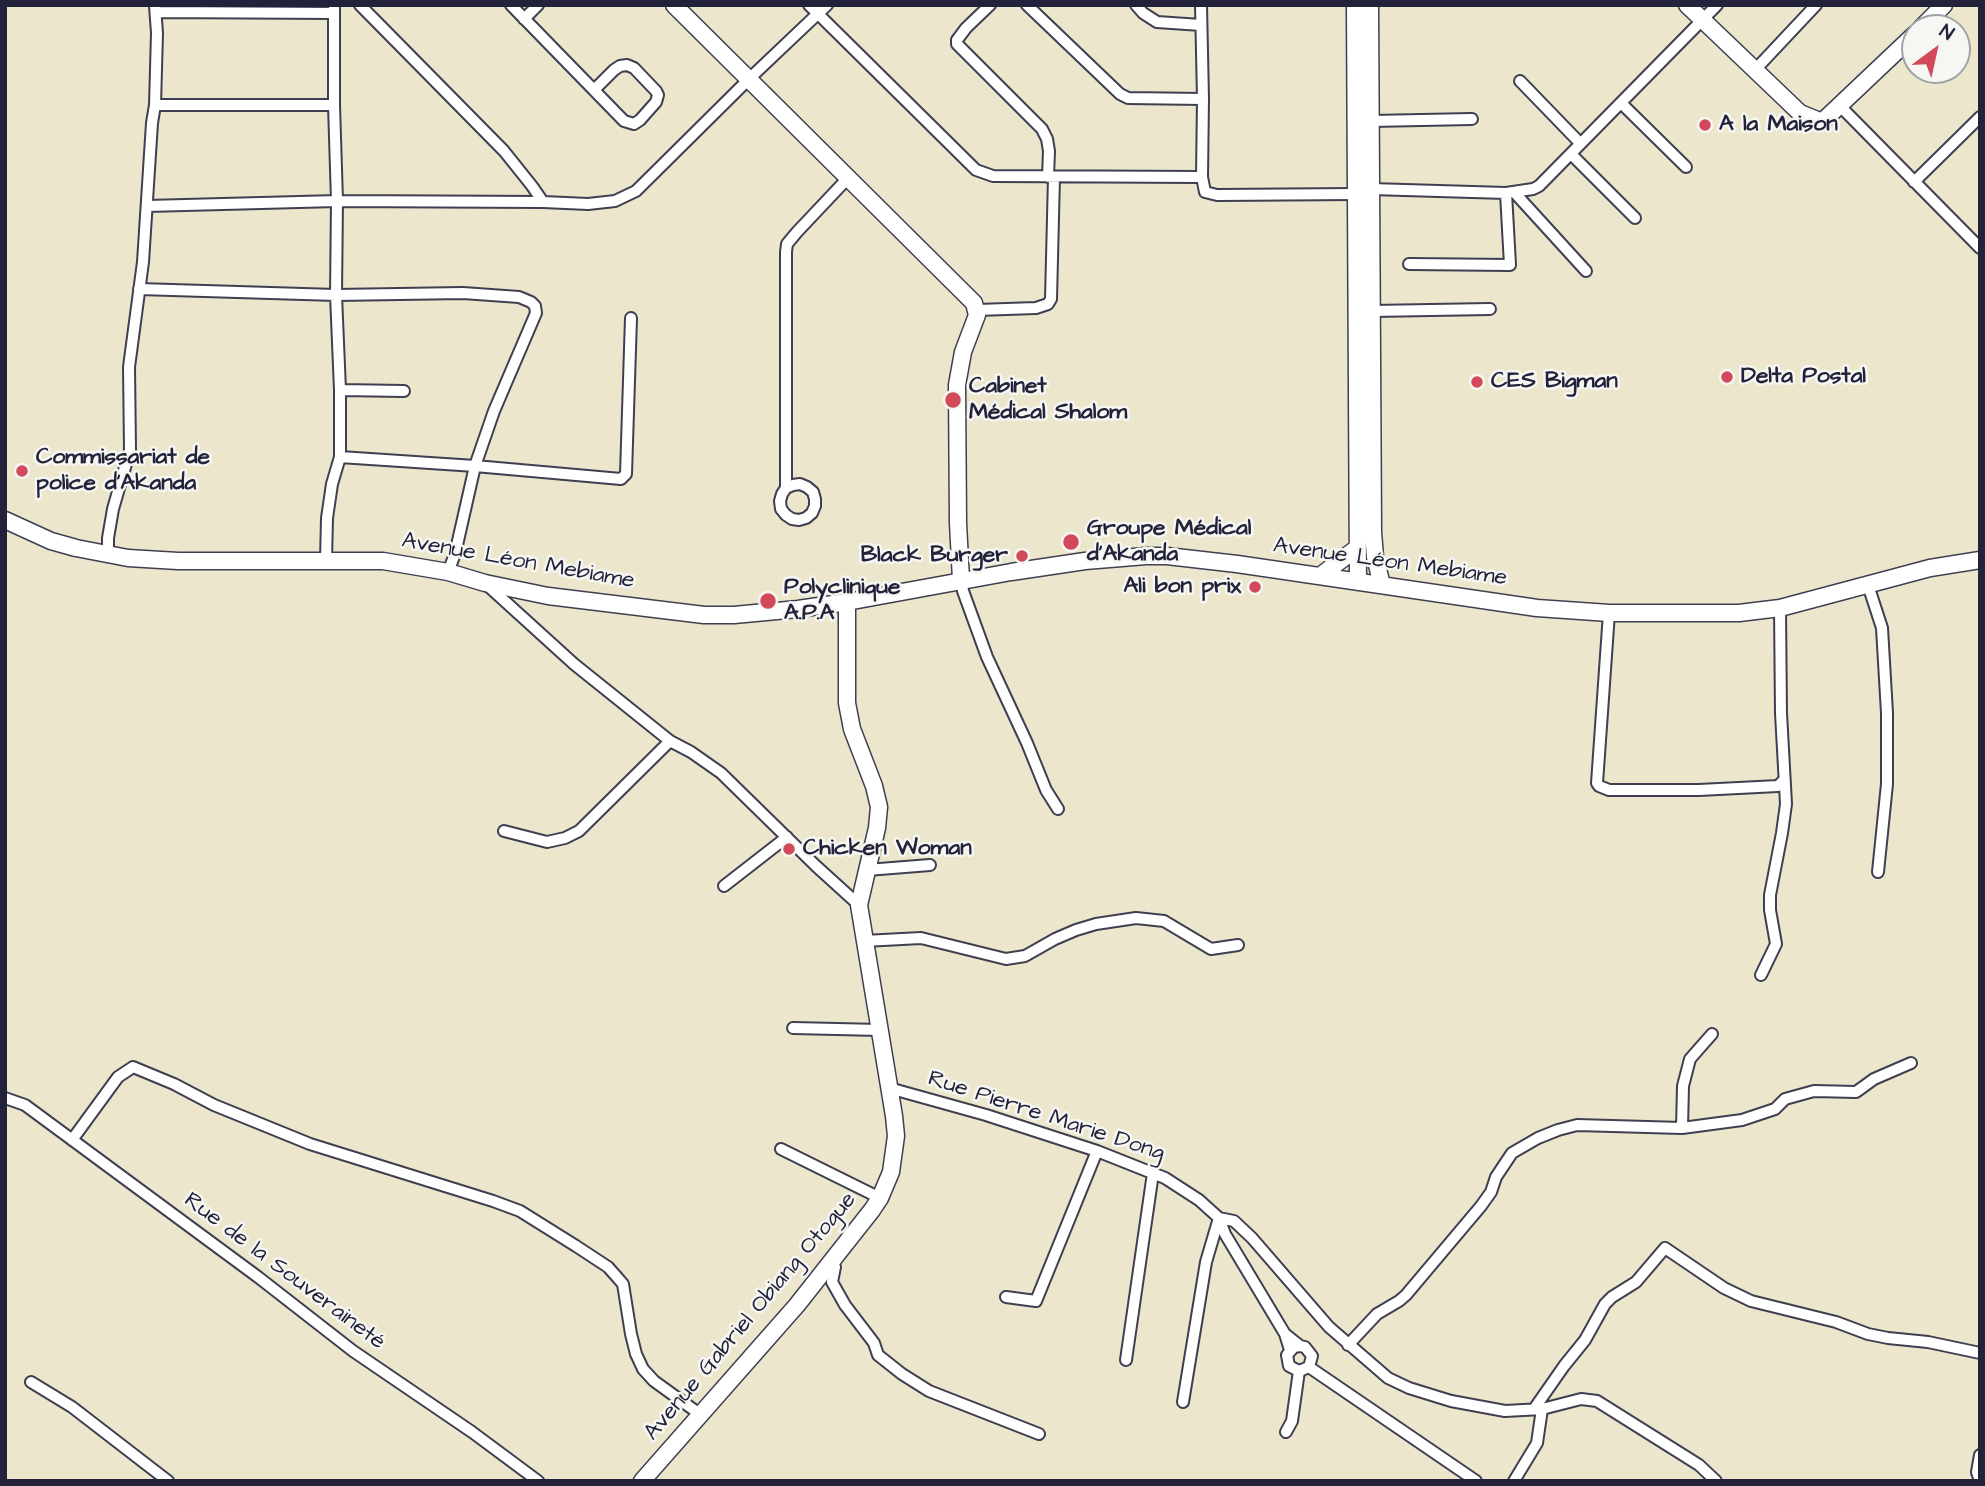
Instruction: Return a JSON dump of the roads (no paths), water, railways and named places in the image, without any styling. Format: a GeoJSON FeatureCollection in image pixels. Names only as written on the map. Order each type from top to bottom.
{"type":"FeatureCollection","features":[{"type":"Feature","properties":{"kind":"street"},"geometry":{"type":"LineString","coordinates":[[360,5],[504,152],[543,202]]}},
{"type":"Feature","properties":{"kind":"street"},"geometry":{"type":"LineString","coordinates":[[511,5],[624,121],[634,124],[640,120],[656,102],[658,95],[634,68],[627,65],[614,70],[594,90]]}},
{"type":"Feature","properties":{"kind":"street"},"geometry":{"type":"LineString","coordinates":[[524,19],[538,5]]}},
{"type":"Feature","properties":{"kind":"street"},"geometry":{"type":"LineString","coordinates":[[674,5],[974,303],[977,310],[975,321],[961,360],[957,385],[961,580],[987,657],[1046,790],[1058,809]]}},
{"type":"Feature","properties":{"kind":"street"},"geometry":{"type":"LineString","coordinates":[[809,5],[976,170],[993,176],[1202,177]]}},
{"type":"Feature","properties":{"kind":"street"},"geometry":{"type":"LineString","coordinates":[[147,206],[337,201],[588,204],[615,201],[636,191],[827,5]]}},
{"type":"Feature","properties":{"kind":"street"},"geometry":{"type":"LineString","coordinates":[[977,310],[1036,308],[1048,304],[1051,299],[1051,177],[1047,139],[1042,129],[957,44],[966,28],[990,5]]}},
{"type":"Feature","properties":{"kind":"street"},"geometry":{"type":"LineString","coordinates":[[1027,5],[1120,94],[1128,98],[1203,99]]}},
{"type":"Feature","properties":{"kind":"street"},"geometry":{"type":"LineString","coordinates":[[1136,5],[1157,22],[1201,24]]}},
{"type":"Feature","properties":{"kind":"street"},"geometry":{"type":"LineString","coordinates":[[1201,5],[1202,177],[1205,192],[1217,195],[1510,193],[1533,189],[1539,186],[1717,5]]}},
{"type":"Feature","properties":{"kind":"street"},"geometry":{"type":"LineString","coordinates":[[1355,5],[1372,311],[1373,532],[1381,584]]}},
{"type":"Feature","properties":{"kind":"street"},"geometry":{"type":"LineString","coordinates":[[1358,582],[1364,192],[1371,121],[1370,5]]}},
{"type":"Feature","properties":{"kind":"street"},"geometry":{"type":"LineString","coordinates":[[1687,5],[1800,113],[1822,122],[1901,47]]}},
{"type":"Feature","properties":{"kind":"street"},"geometry":{"type":"LineString","coordinates":[[1754,71],[1816,5]]}},
{"type":"Feature","properties":{"kind":"street"},"geometry":{"type":"LineString","coordinates":[[108,555],[113,509],[130,450],[129,368],[143,262],[155,105],[155,9],[334,9],[340,457],[332,484],[327,518],[326,561]]}},
{"type":"Feature","properties":{"kind":"street"},"geometry":{"type":"LineString","coordinates":[[1520,81],[1580,143]]}},
{"type":"Feature","properties":{"kind":"street"},"geometry":{"type":"LineString","coordinates":[[1621,103],[1686,167]]}},
{"type":"Feature","properties":{"kind":"street"},"geometry":{"type":"LineString","coordinates":[[155,105],[334,105]]}},
{"type":"Feature","properties":{"kind":"street"},"geometry":{"type":"LineString","coordinates":[[1840,106],[1978,244]]}},
{"type":"Feature","properties":{"kind":"street"},"geometry":{"type":"LineString","coordinates":[[1914,182],[1980,117]]}},
{"type":"Feature","properties":{"kind":"street"},"geometry":{"type":"LineString","coordinates":[[1371,121],[1472,119]]}},
{"type":"Feature","properties":{"kind":"street"},"geometry":{"type":"LineString","coordinates":[[1571,154],[1635,218]]}},
{"type":"Feature","properties":{"kind":"street"},"geometry":{"type":"LineString","coordinates":[[786,488],[786,252],[791,239],[848,178]]}},
{"type":"Feature","properties":{"kind":"street"},"geometry":{"type":"LineString","coordinates":[[1409,264],[1510,265],[1510,193]]}},
{"type":"Feature","properties":{"kind":"street"},"geometry":{"type":"LineString","coordinates":[[1510,193],[1586,271]]}},
{"type":"Feature","properties":{"kind":"street"},"geometry":{"type":"LineString","coordinates":[[139,289],[336,295],[463,293],[528,299],[535,306],[536,313],[475,466],[455,554],[448,572]]}},
{"type":"Feature","properties":{"kind":"street"},"geometry":{"type":"LineString","coordinates":[[1372,311],[1490,309]]}},
{"type":"Feature","properties":{"kind":"street"},"geometry":{"type":"LineString","coordinates":[[340,457],[623,478],[626,474],[631,318]]}},
{"type":"Feature","properties":{"kind":"street"},"geometry":{"type":"LineString","coordinates":[[340,390],[404,391]]}},
{"type":"Feature","properties":{"kind":"street","name":"Avenue Léon Mebiame"},"geometry":{"type":"LineString","coordinates":[[5,520],[51,541],[108,555],[178,561],[383,561],[448,572],[485,583],[575,600],[704,615],[763,613],[847,602],[961,580],[1085,561],[1156,556],[1237,564],[1516,605],[1609,613],[1739,613],[1780,608],[1930,568],[1980,560]]}},
{"type":"Feature","properties":{"kind":"street"},"geometry":{"type":"LineString","coordinates":[[1320,576],[1357,548]]}},
{"type":"Feature","properties":{"kind":"street"},"geometry":{"type":"LineString","coordinates":[[485,583],[564,656],[670,740],[721,774],[859,905]]}},
{"type":"Feature","properties":{"kind":"street"},"geometry":{"type":"LineString","coordinates":[[1868,585],[1882,628],[1886,713],[1886,784],[1878,872]]}},
{"type":"Feature","properties":{"kind":"street","name":"Avenue Gabriel Obiang Otogue"},"geometry":{"type":"LineString","coordinates":[[642,1481],[831,1263],[880,1198],[891,1171],[896,1136],[859,905],[877,828],[879,807],[874,786],[852,729],[846,703],[847,602]]}},
{"type":"Feature","properties":{"kind":"street"},"geometry":{"type":"LineString","coordinates":[[1761,975],[1776,944],[1770,895],[1786,804],[1783,781],[1780,608]]}},
{"type":"Feature","properties":{"kind":"street"},"geometry":{"type":"LineString","coordinates":[[1609,613],[1597,783],[1599,786],[1609,790],[1699,790],[1778,786],[1783,781]]}},
{"type":"Feature","properties":{"kind":"street"},"geometry":{"type":"LineString","coordinates":[[504,831],[547,842],[572,835],[670,740]]}},
{"type":"Feature","properties":{"kind":"street"},"geometry":{"type":"LineString","coordinates":[[724,886],[787,837]]}},
{"type":"Feature","properties":{"kind":"street"},"geometry":{"type":"LineString","coordinates":[[867,870],[930,866]]}},
{"type":"Feature","properties":{"kind":"street"},"geometry":{"type":"LineString","coordinates":[[864,941],[921,938],[1006,958],[1025,956],[1076,930],[1136,918],[1164,921],[1211,949],[1238,945]]}},
{"type":"Feature","properties":{"kind":"street"},"geometry":{"type":"LineString","coordinates":[[793,1028],[880,1030]]}},
{"type":"Feature","properties":{"kind":"street"},"geometry":{"type":"LineString","coordinates":[[1682,1128],[1683,1086],[1690,1059],[1712,1034]]}},
{"type":"Feature","properties":{"kind":"street"},"geometry":{"type":"LineString","coordinates":[[1348,1345],[1377,1314],[1406,1295],[1481,1206],[1504,1164],[1512,1153],[1521,1147],[1558,1130],[1577,1125],[1682,1128],[1742,1119],[1775,1109],[1785,1099],[1814,1091],[1856,1092],[1874,1079],[1911,1063]]}},
{"type":"Feature","properties":{"kind":"street"},"geometry":{"type":"LineString","coordinates":[[72,1140],[118,1077],[133,1067],[310,1144],[493,1200],[520,1212],[576,1246],[617,1276],[623,1284],[631,1334],[643,1369],[654,1381],[701,1415]]}},
{"type":"Feature","properties":{"kind":"street","name":"Rue Pierre Marie Dong"},"geometry":{"type":"LineString","coordinates":[[889,1088],[986,1115],[1097,1151],[1153,1173],[1199,1200],[1219,1218]]}},
{"type":"Feature","properties":{"kind":"street","name":"Rue de la Souveraineté"},"geometry":{"type":"LineString","coordinates":[[5,1098],[25,1105],[267,1284],[352,1351],[472,1432],[538,1481]]}},
{"type":"Feature","properties":{"kind":"street"},"geometry":{"type":"LineString","coordinates":[[780,1149],[880,1198]]}},
{"type":"Feature","properties":{"kind":"street"},"geometry":{"type":"LineString","coordinates":[[1006,1297],[1036,1301],[1097,1151]]}},
{"type":"Feature","properties":{"kind":"street"},"geometry":{"type":"LineString","coordinates":[[1126,1360],[1153,1173]]}},
{"type":"Feature","properties":{"kind":"street"},"geometry":{"type":"LineString","coordinates":[[1219,1218],[1234,1221],[1252,1238],[1329,1327],[1388,1378],[1409,1388],[1451,1401],[1494,1409],[1538,1409],[1581,1399],[1597,1401],[1699,1465],[1716,1481]]}},
{"type":"Feature","properties":{"kind":"street"},"geometry":{"type":"LineString","coordinates":[[1219,1218],[1225,1234],[1285,1334],[1295,1348],[1310,1351],[1312,1356],[1304,1369],[1292,1421],[1286,1432]]}},
{"type":"Feature","properties":{"kind":"street"},"geometry":{"type":"LineString","coordinates":[[1183,1402],[1204,1274],[1219,1218]]}},
{"type":"Feature","properties":{"kind":"street"},"geometry":{"type":"LineString","coordinates":[[1514,1481],[1537,1443],[1538,1409],[1557,1376],[1585,1340],[1605,1304],[1636,1282],[1665,1248],[1724,1287],[1751,1301],[1836,1322],[1878,1336],[1928,1342],[1980,1353]]}},
{"type":"Feature","properties":{"kind":"street"},"geometry":{"type":"LineString","coordinates":[[831,1263],[835,1267],[832,1282],[845,1305],[874,1343],[878,1355],[929,1391],[1039,1434]]}},
{"type":"Feature","properties":{"kind":"street"},"geometry":{"type":"LineString","coordinates":[[1295,1348],[1287,1361],[1294,1370],[1304,1369],[1476,1481]]}},
{"type":"Feature","properties":{"kind":"street"},"geometry":{"type":"LineString","coordinates":[[32,1382],[72,1407],[168,1481]]}},
{"type":"Feature","properties":{"kind":"street"},"geometry":{"type":"LineString","coordinates":[[1980,1455],[1977,1472],[1980,1481]]}},
{"type":"Feature","properties":{"kind":"place","name":"A la Maison"},"geometry":{"type":"Point","coordinates":[1705,125]}},
{"type":"Feature","properties":{"kind":"place","name":"Delta Postal"},"geometry":{"type":"Point","coordinates":[1727,377]}},
{"type":"Feature","properties":{"kind":"place","name":"CES Bigman"},"geometry":{"type":"Point","coordinates":[1477,382]}},
{"type":"Feature","properties":{"kind":"place","name":"Cabinet Médical Shalom"},"geometry":{"type":"Point","coordinates":[953,400]}},
{"type":"Feature","properties":{"kind":"place","name":"Commissariat de police d'Akanda"},"geometry":{"type":"Point","coordinates":[22,471]}},
{"type":"Feature","properties":{"kind":"place","name":"Groupe Médical d'Akanda"},"geometry":{"type":"Point","coordinates":[1071,542]}},
{"type":"Feature","properties":{"kind":"place","name":"Black Burger"},"geometry":{"type":"Point","coordinates":[1022,556]}},
{"type":"Feature","properties":{"kind":"place","name":"Ali bon prix"},"geometry":{"type":"Point","coordinates":[1255,587]}},
{"type":"Feature","properties":{"kind":"place","name":"Polyclinique A.P.A"},"geometry":{"type":"Point","coordinates":[768,601]}},
{"type":"Feature","properties":{"kind":"place","name":"Chicken Woman"},"geometry":{"type":"Point","coordinates":[789,849]}}]}
